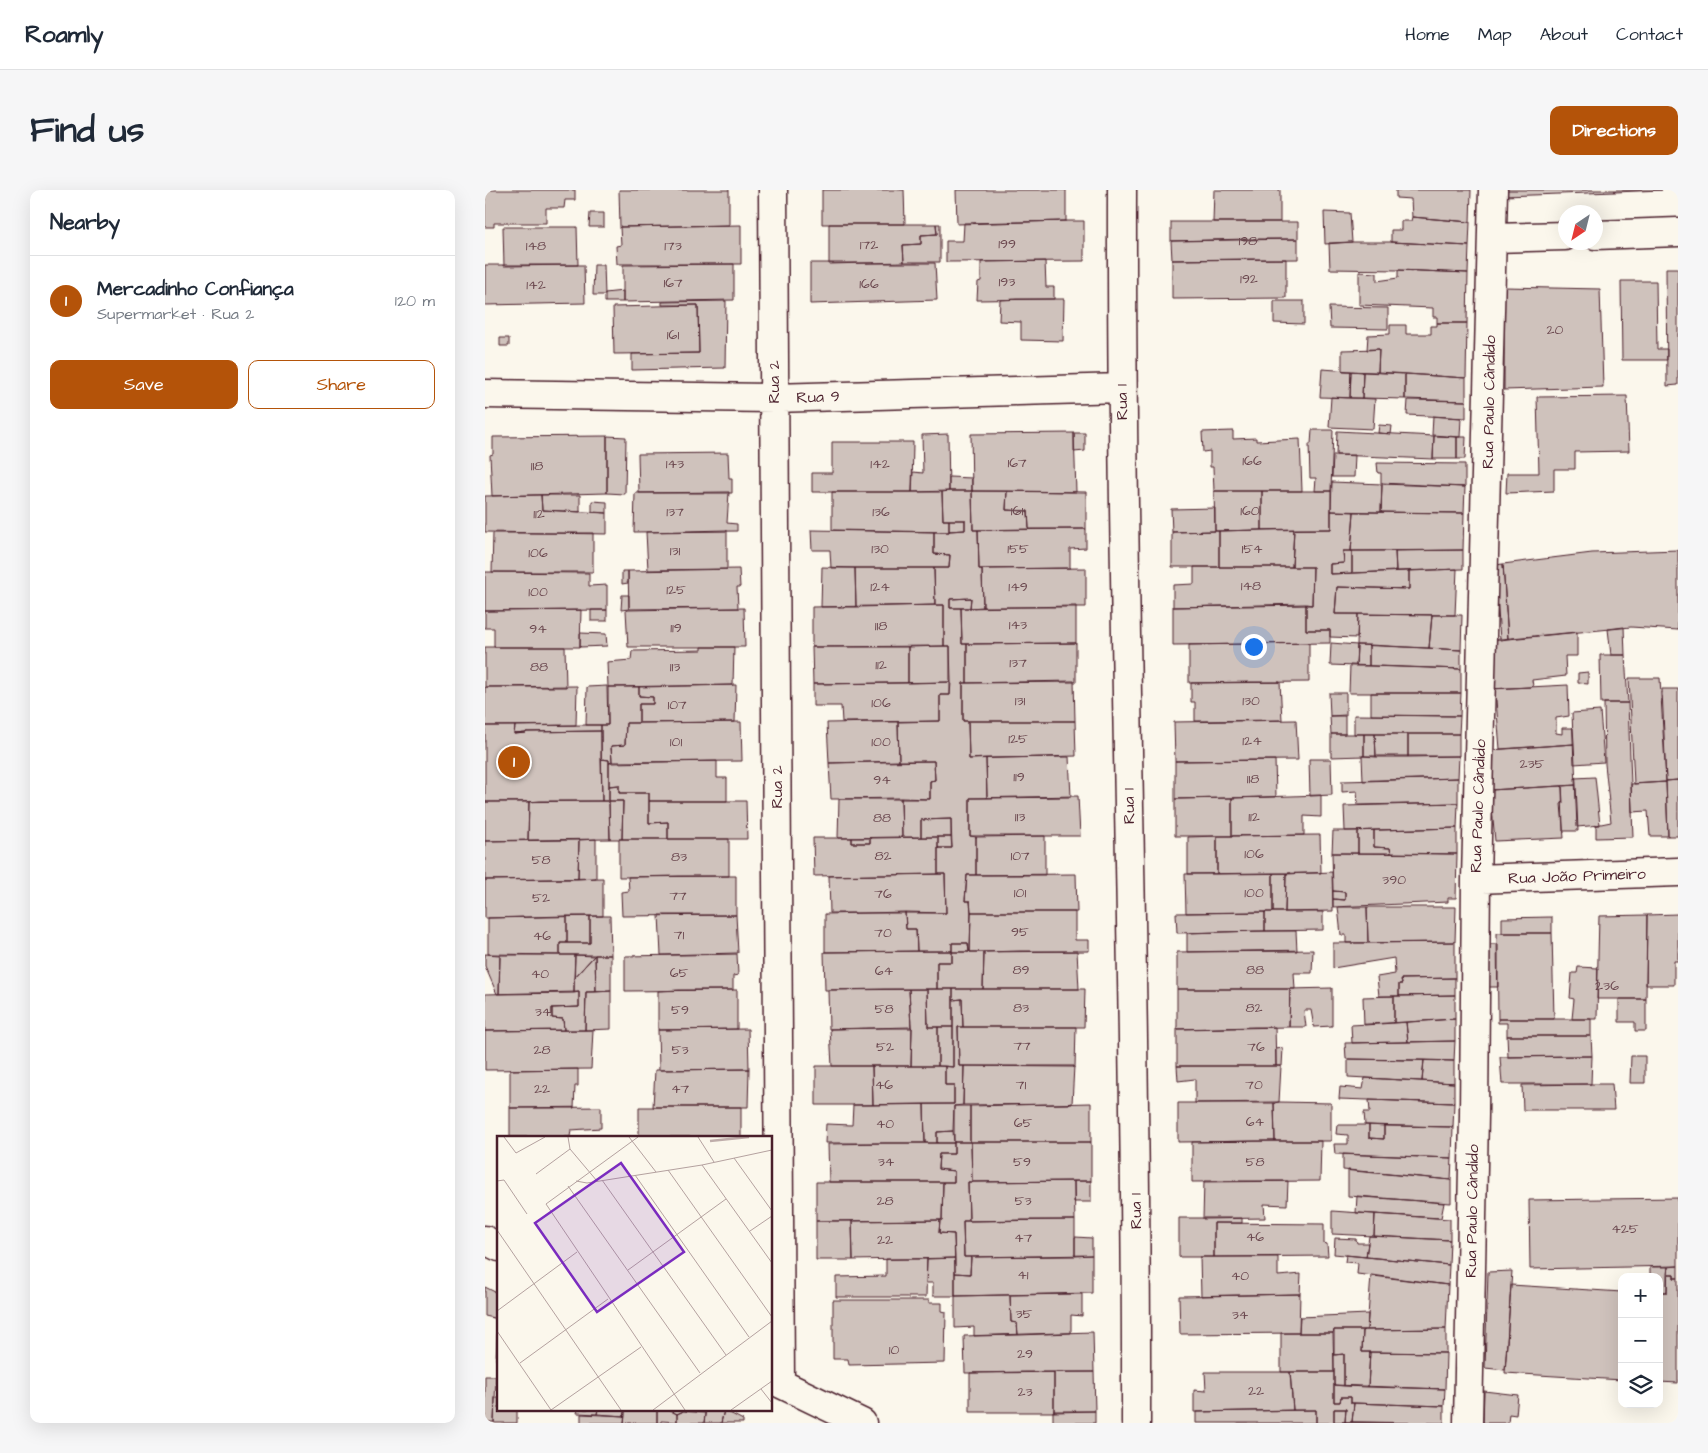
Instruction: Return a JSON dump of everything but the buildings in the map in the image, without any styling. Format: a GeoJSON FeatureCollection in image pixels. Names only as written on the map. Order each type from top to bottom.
{"type":"FeatureCollection","features":[{"type":"Feature","properties":{"kind":"street","name":"Rua 2"},"geometry":{"type":"LineString","coordinates":[[773,190],[776,1381]]}},
{"type":"Feature","properties":{"kind":"street","name":"Rua 1"},"geometry":{"type":"LineString","coordinates":[[1123,190],[1122,388],[1136,1208],[1136,1423]]}},
{"type":"Feature","properties":{"kind":"street","name":"Rua Paulo Cândido"},"geometry":{"type":"LineString","coordinates":[[1468,1423],[1476,880],[1493,190]]}},
{"type":"Feature","properties":{"kind":"street"},"geometry":{"type":"LineString","coordinates":[[1603,235],[1678,232]]}},
{"type":"Feature","properties":{"kind":"street"},"geometry":{"type":"LineString","coordinates":[[1493,238],[1558,236]]}},
{"type":"Feature","properties":{"kind":"street","name":"Rua 9"},"geometry":{"type":"LineString","coordinates":[[485,394],[775,398],[1122,388]]}},
{"type":"Feature","properties":{"kind":"street","name":"Rua João Primeiro"},"geometry":{"type":"LineString","coordinates":[[1476,880],[1678,872]]}},
{"type":"Feature","properties":{"kind":"street"},"geometry":{"type":"LineString","coordinates":[[485,1240],[497,1246]]}},
{"type":"Feature","properties":{"kind":"street"},"geometry":{"type":"LineString","coordinates":[[776,1381],[837,1417],[861,1423]]}},
{"type":"Feature","properties":{"kind":"place","name":"Mercadinho Confiança"},"geometry":{"type":"Point","coordinates":[514,762]}}]}
